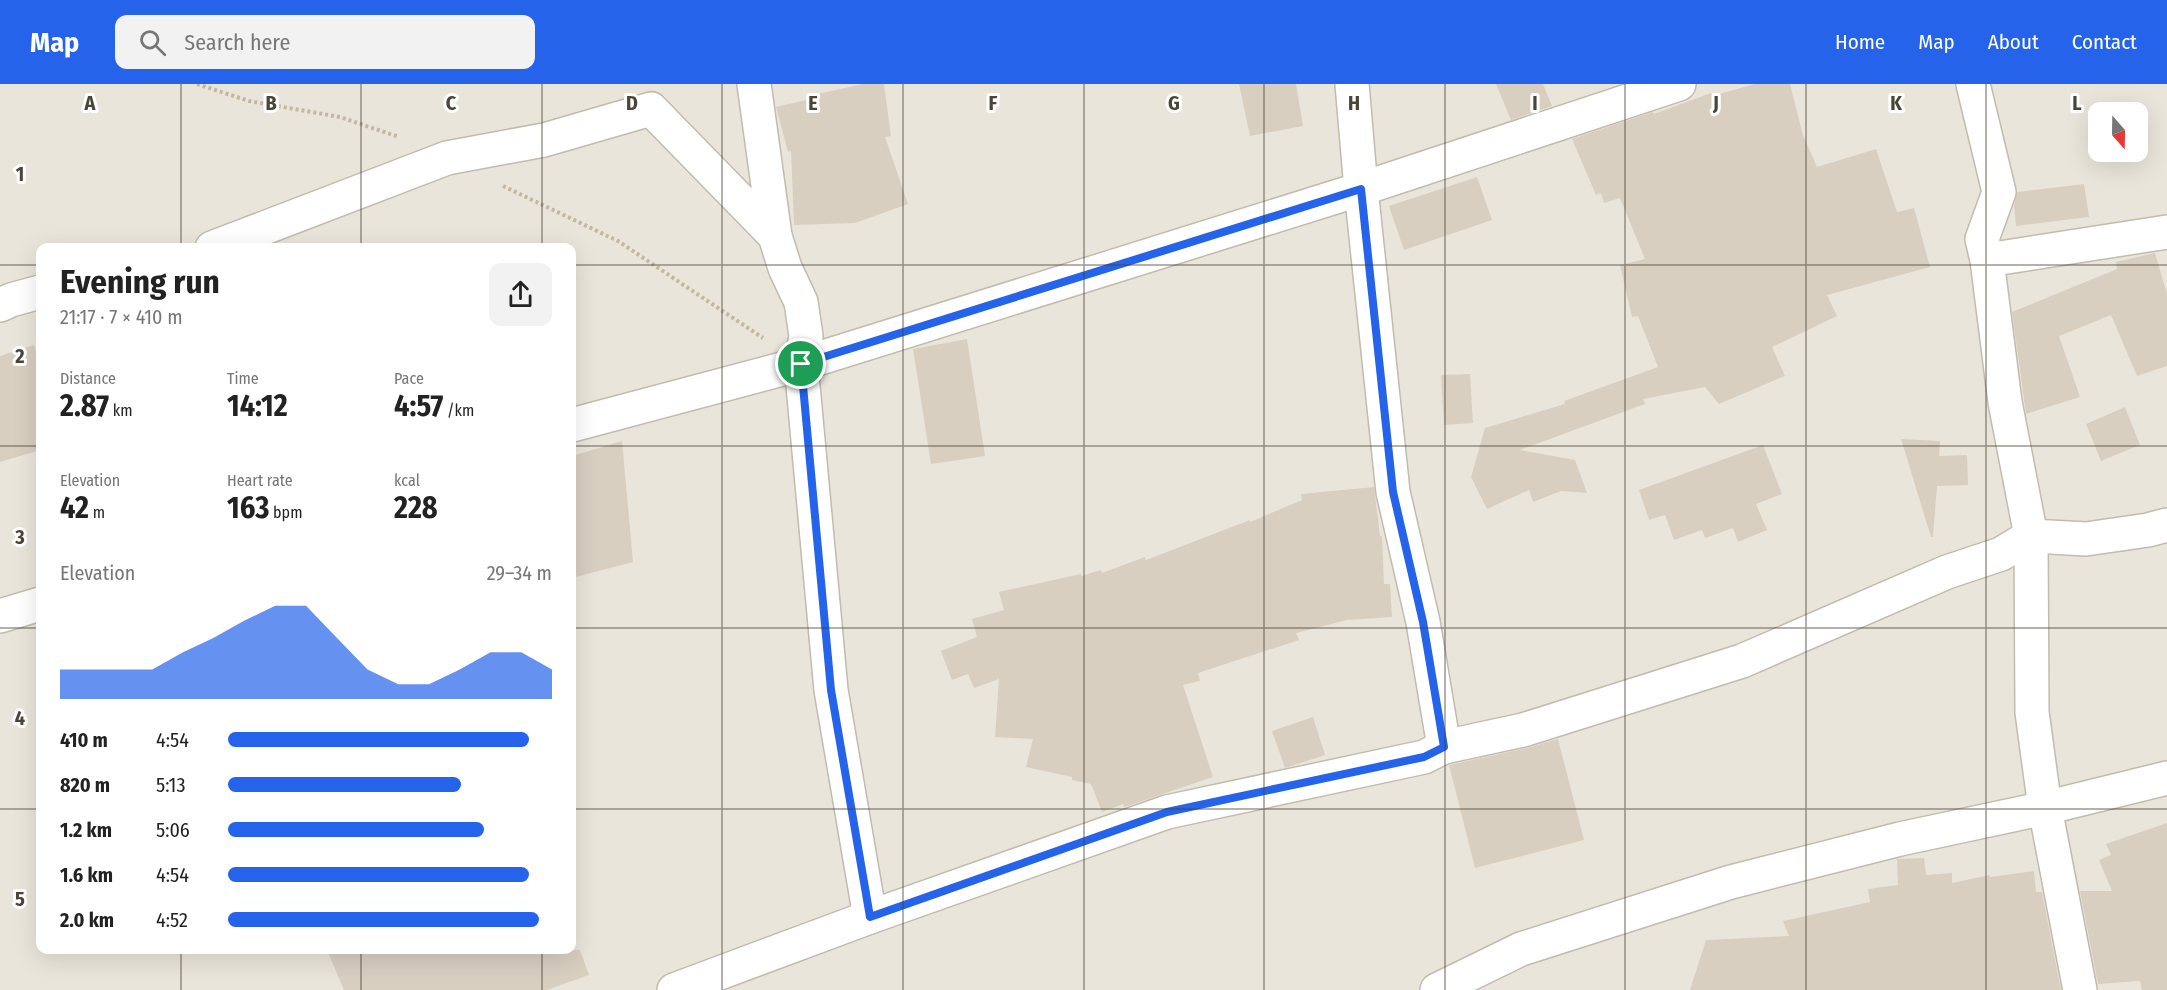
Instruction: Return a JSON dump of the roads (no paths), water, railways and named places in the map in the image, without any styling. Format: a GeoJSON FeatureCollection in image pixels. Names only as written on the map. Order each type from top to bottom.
{"type":"FeatureCollection","features":[{"type":"Feature","properties":{"kind":"street"},"geometry":{"type":"LineString","coordinates":[[754,84],[775,236],[784,268],[801,302],[806,336],[801,364],[831,690],[870,917]]}},
{"type":"Feature","properties":{"kind":"street"},"geometry":{"type":"LineString","coordinates":[[1352,84],[1393,492],[1423,622],[1444,747]]}},
{"type":"Feature","properties":{"kind":"street"},"geometry":{"type":"LineString","coordinates":[[576,424],[801,364],[1361,189],[1679,84]]}},
{"type":"Feature","properties":{"kind":"street"},"geometry":{"type":"LineString","coordinates":[[1973,84],[1999,192],[1982,239],[1987,260],[2004,402],[2031,536],[2032,712],[2045,808],[2080,990]]}},
{"type":"Feature","properties":{"kind":"street"},"geometry":{"type":"LineString","coordinates":[[225,243],[447,158],[544,140],[651,110],[775,236]]}},
{"type":"Feature","properties":{"kind":"street"},"geometry":{"type":"LineString","coordinates":[[1987,260],[2167,232]]}},
{"type":"Feature","properties":{"kind":"street"},"geometry":{"type":"LineString","coordinates":[[0,305],[36,293]]}},
{"type":"Feature","properties":{"kind":"street"},"geometry":{"type":"LineString","coordinates":[[674,990],[870,917],[1167,812],[1424,757],[1444,747],[1523,730],[1742,661],[1947,572],[2001,554],[2031,536],[2086,538],[2148,530],[2167,525]]}},
{"type":"Feature","properties":{"kind":"street"},"geometry":{"type":"LineString","coordinates":[[0,616],[36,605]]}},
{"type":"Feature","properties":{"kind":"street"},"geometry":{"type":"LineString","coordinates":[[1437,990],[1521,949],[1731,882],[1900,839],[2045,808],[2167,778]]}}]}
